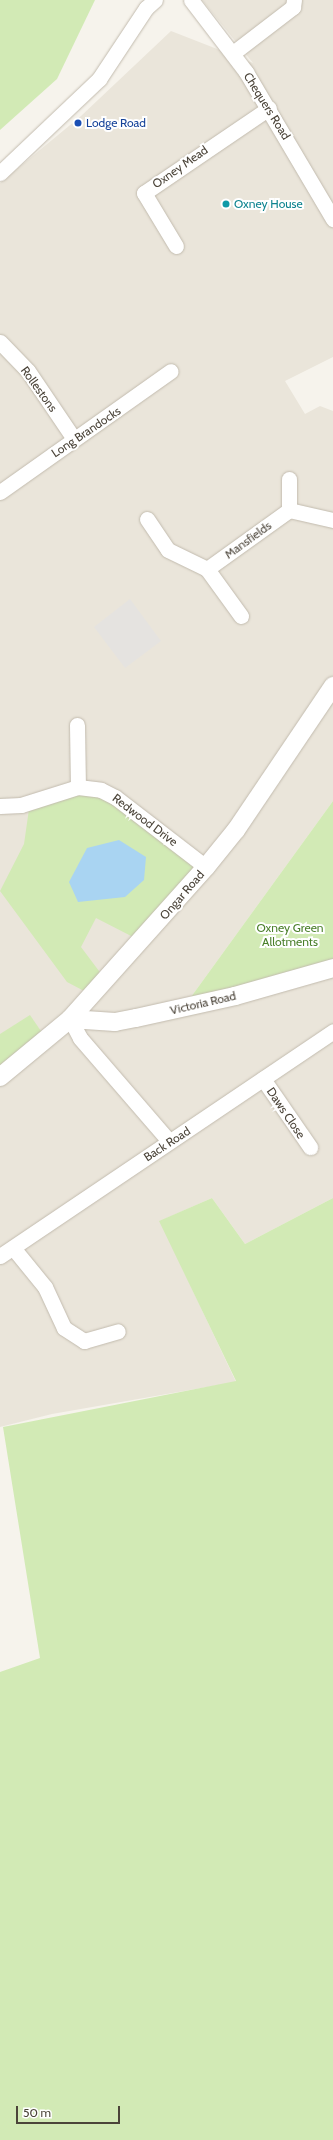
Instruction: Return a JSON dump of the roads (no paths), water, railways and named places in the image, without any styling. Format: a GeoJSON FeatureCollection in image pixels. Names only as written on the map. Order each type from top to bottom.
{"type":"FeatureCollection","features":[{"type":"Feature","properties":{"kind":"street"},"geometry":{"type":"LineString","coordinates":[[0,173],[99,79],[146,8],[155,0]]}},
{"type":"Feature","properties":{"kind":"street","name":"Chequers Road"},"geometry":{"type":"LineString","coordinates":[[191,0],[233,54],[269,108],[333,219]]}},
{"type":"Feature","properties":{"kind":"street"},"geometry":{"type":"LineString","coordinates":[[233,54],[293,7],[294,0]]}},
{"type":"Feature","properties":{"kind":"street","name":"Oxney Mead"},"geometry":{"type":"LineString","coordinates":[[176,246],[144,193],[269,108]]}},
{"type":"Feature","properties":{"kind":"street","name":"Rollestons"},"geometry":{"type":"LineString","coordinates":[[0,342],[28,371],[74,439]]}},
{"type":"Feature","properties":{"kind":"street","name":"Long Brandocks"},"geometry":{"type":"LineString","coordinates":[[0,492],[171,371]]}},
{"type":"Feature","properties":{"kind":"street"},"geometry":{"type":"LineString","coordinates":[[289,479],[289,510],[333,520]]}},
{"type":"Feature","properties":{"kind":"street","name":"Mansfields"},"geometry":{"type":"LineString","coordinates":[[207,569],[289,510]]}},
{"type":"Feature","properties":{"kind":"street"},"geometry":{"type":"LineString","coordinates":[[147,519],[168,550],[207,569],[241,616]]}},
{"type":"Feature","properties":{"kind":"street","name":"Ongar Road"},"geometry":{"type":"LineString","coordinates":[[0,1077],[70,1019],[206,867],[236,830],[333,686]]}},
{"type":"Feature","properties":{"kind":"street"},"geometry":{"type":"LineString","coordinates":[[77,725],[78,787]]}},
{"type":"Feature","properties":{"kind":"street","name":"Redwood Drive"},"geometry":{"type":"LineString","coordinates":[[0,806],[21,805],[78,787],[102,790],[115,797],[206,867]]}},
{"type":"Feature","properties":{"kind":"street","name":"Victoria Road"},"geometry":{"type":"LineString","coordinates":[[70,1019],[115,1022],[136,1018],[235,996],[333,968]]}},
{"type":"Feature","properties":{"kind":"street"},"geometry":{"type":"LineString","coordinates":[[70,1019],[80,1038],[169,1141]]}},
{"type":"Feature","properties":{"kind":"street","name":"Back Road"},"geometry":{"type":"LineString","coordinates":[[0,1256],[14,1249],[169,1141],[333,1031]]}},
{"type":"Feature","properties":{"kind":"street","name":"Daws Close"},"geometry":{"type":"LineString","coordinates":[[263,1079],[310,1147]]}},
{"type":"Feature","properties":{"kind":"street"},"geometry":{"type":"LineString","coordinates":[[14,1249],[45,1287],[64,1328],[84,1341],[118,1331]]}},
{"type":"Feature","properties":{"kind":"water"},"geometry":{"type":"Polygon","coordinates":[[[119,840],[146,857],[144,880],[125,897],[78,902],[69,882],[87,848],[119,840]]]}},
{"type":"Feature","properties":{"kind":"place","name":"Lodge Road"},"geometry":{"type":"Point","coordinates":[78,123]}},
{"type":"Feature","properties":{"kind":"place","name":"Oxney House"},"geometry":{"type":"Point","coordinates":[226,204]}},
{"type":"Feature","properties":{"kind":"park label","name":"Oxney Green Allotments"},"geometry":{"type":"Point","coordinates":[290,935]}}]}
